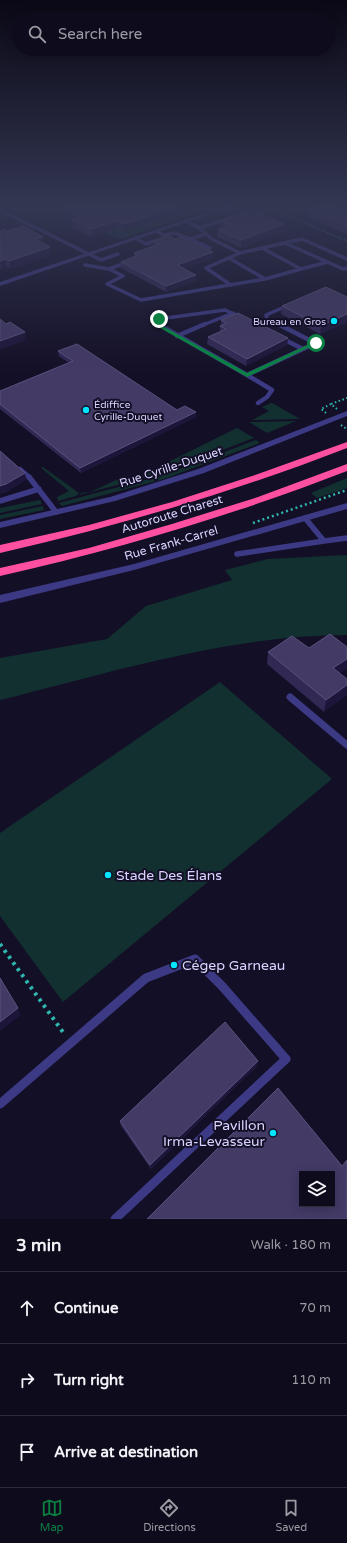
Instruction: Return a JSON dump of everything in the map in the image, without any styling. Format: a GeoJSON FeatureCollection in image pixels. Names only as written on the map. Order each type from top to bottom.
{"type":"FeatureCollection","features":[{"type":"Feature","properties":{"kind":"highway","name":"Autoroute Charest"},"geometry":{"type":"LineString","coordinates":[[0,549],[97,526],[182,503],[258,478],[347,445]]}},
{"type":"Feature","properties":{"kind":"highway","name":"Autoroute Charest"},"geometry":{"type":"LineString","coordinates":[[0,572],[87,552],[176,528],[262,499],[347,467]]}},
{"type":"Feature","properties":{"kind":"street"},"geometry":{"type":"LineString","coordinates":[[0,284],[69,261]]}},
{"type":"Feature","properties":{"kind":"street","name":"Rue Cyrille-Duquet"},"geometry":{"type":"LineString","coordinates":[[0,525],[112,498],[202,471],[346,414]]}},
{"type":"Feature","properties":{"kind":"street","name":"Rue Frank-Carrel"},"geometry":{"type":"LineString","coordinates":[[0,600],[134,567],[347,506]]}},
{"type":"Feature","properties":{"kind":"lane"},"geometry":{"type":"LineString","coordinates":[[222,261],[206,268],[231,285]]}},
{"type":"Feature","properties":{"kind":"lane"},"geometry":{"type":"LineString","coordinates":[[234,261],[265,279]]}},
{"type":"Feature","properties":{"kind":"lane"},"geometry":{"type":"LineString","coordinates":[[286,261],[301,269]]}},
{"type":"Feature","properties":{"kind":"lane"},"geometry":{"type":"LineString","coordinates":[[109,269],[129,262]]}},
{"type":"Feature","properties":{"kind":"lane"},"geometry":{"type":"LineString","coordinates":[[86,265],[109,269],[122,276],[107,284],[141,300],[265,279],[328,262],[343,269],[347,268]]}},
{"type":"Feature","properties":{"kind":"lane"},"geometry":{"type":"LineString","coordinates":[[295,303],[268,313],[266,315],[267,319],[321,346]]}},
{"type":"Feature","properties":{"kind":"lane"},"geometry":{"type":"LineString","coordinates":[[247,320],[225,310],[208,311],[159,319],[157,324],[272,390],[258,404]]}},
{"type":"Feature","properties":{"kind":"lane"},"geometry":{"type":"LineString","coordinates":[[177,336],[233,313]]}},
{"type":"Feature","properties":{"kind":"lane"},"geometry":{"type":"LineString","coordinates":[[275,335],[303,349]]}},
{"type":"Feature","properties":{"kind":"lane"},"geometry":{"type":"LineString","coordinates":[[247,375],[316,343]]}},
{"type":"Feature","properties":{"kind":"lane"},"geometry":{"type":"LineString","coordinates":[[16,466],[32,480],[56,512]]}},
{"type":"Feature","properties":{"kind":"lane"},"geometry":{"type":"LineString","coordinates":[[0,501],[39,489]]}},
{"type":"Feature","properties":{"kind":"lane"},"geometry":{"type":"LineString","coordinates":[[305,518],[324,541]]}},
{"type":"Feature","properties":{"kind":"lane"},"geometry":{"type":"LineString","coordinates":[[237,554],[347,538]]}},
{"type":"Feature","properties":{"kind":"lane"},"geometry":{"type":"LineString","coordinates":[[290,697],[347,745]]}},
{"type":"Feature","properties":{"kind":"lane"},"geometry":{"type":"LineString","coordinates":[[0,1104],[146,978],[195,959],[222,986],[286,1059],[115,1219]]}},
{"type":"Feature","properties":{"kind":"path"},"geometry":{"type":"LineString","coordinates":[[323,410],[322,408],[347,398]]}},
{"type":"Feature","properties":{"kind":"path"},"geometry":{"type":"LineString","coordinates":[[331,404],[346,414]]}},
{"type":"Feature","properties":{"kind":"path"},"geometry":{"type":"LineString","coordinates":[[342,426],[347,430]]}},
{"type":"Feature","properties":{"kind":"path"},"geometry":{"type":"LineString","coordinates":[[0,944],[70,1043]]}},
{"type":"Feature","properties":{"kind":"green space"},"geometry":{"type":"Polygon","coordinates":[[[271,403],[300,419],[252,420],[269,411],[262,407],[271,403]]]}},
{"type":"Feature","properties":{"kind":"green space"},"geometry":{"type":"Polygon","coordinates":[[[296,421],[267,433],[249,422],[296,421]]]}},
{"type":"Feature","properties":{"kind":"green space"},"geometry":{"type":"Polygon","coordinates":[[[237,428],[254,438],[159,474],[79,495],[81,493],[90,492],[125,476],[132,480],[237,428]]]}},
{"type":"Feature","properties":{"kind":"green space"},"geometry":{"type":"Polygon","coordinates":[[[256,440],[260,443],[164,479],[62,506],[59,503],[163,475],[256,440]]]}},
{"type":"Feature","properties":{"kind":"green space"},"geometry":{"type":"Polygon","coordinates":[[[43,467],[79,493],[76,496],[58,501],[57,497],[69,491],[41,468],[43,467]]]}},
{"type":"Feature","properties":{"kind":"green space"},"geometry":{"type":"Polygon","coordinates":[[[347,478],[347,488],[317,498],[311,493],[347,478]]]}},
{"type":"Feature","properties":{"kind":"green space"},"geometry":{"type":"Polygon","coordinates":[[[40,500],[42,504],[0,513],[0,508],[40,500]]]}},
{"type":"Feature","properties":{"kind":"green space"},"geometry":{"type":"Polygon","coordinates":[[[43,506],[44,510],[0,519],[0,515],[43,506]]]}},
{"type":"Feature","properties":{"kind":"green space"},"geometry":{"type":"Polygon","coordinates":[[[347,555],[347,635],[259,641],[216,648],[129,667],[0,700],[0,658],[107,639],[146,606],[232,580],[225,570],[268,559],[347,555]]]}},
{"type":"Feature","properties":{"kind":"green space","name":"Stade Des Élans"},"geometry":{"type":"Polygon","coordinates":[[[220,682],[332,779],[63,1002],[0,916],[0,833],[220,682]]]}},
{"type":"Feature","properties":{"kind":"building"},"geometry":{"type":"Polygon","coordinates":[[[188,261],[177,265],[196,275],[166,286],[121,262],[188,261]]]}},
{"type":"Feature","properties":{"kind":"building"},"geometry":{"type":"Polygon","coordinates":[[[326,287],[347,297],[347,314],[321,326],[282,306],[326,287]]]}},
{"type":"Feature","properties":{"kind":"building"},"geometry":{"type":"Polygon","coordinates":[[[238,313],[288,338],[247,359],[208,337],[226,329],[220,326],[227,323],[221,320],[238,313]]]}},
{"type":"Feature","properties":{"kind":"building"},"geometry":{"type":"Polygon","coordinates":[[[0,319],[6,324],[10,322],[25,332],[0,341],[0,319]]]}},
{"type":"Feature","properties":{"kind":"building","name":"Édiffice Cyrille-Duquet"},"geometry":{"type":"Polygon","coordinates":[[[77,344],[177,410],[185,406],[196,412],[80,468],[0,404],[0,391],[73,361],[58,351],[77,344]]]}},
{"type":"Feature","properties":{"kind":"building"},"geometry":{"type":"Polygon","coordinates":[[[0,451],[25,473],[0,486],[0,451]]]}},
{"type":"Feature","properties":{"kind":"building"},"geometry":{"type":"Polygon","coordinates":[[[330,634],[347,647],[347,659],[333,668],[347,679],[347,685],[326,700],[268,652],[292,636],[309,648],[330,634]]]}},
{"type":"Feature","properties":{"kind":"building"},"geometry":{"type":"Polygon","coordinates":[[[0,978],[18,1008],[0,1022],[0,978]]]}},
{"type":"Feature","properties":{"kind":"building"},"geometry":{"type":"Polygon","coordinates":[[[225,1022],[258,1061],[150,1165],[120,1121],[225,1022]]]}},
{"type":"Feature","properties":{"kind":"building","name":"Pavillon Irma-Levasseur"},"geometry":{"type":"Polygon","coordinates":[[[278,1088],[342,1166],[347,1160],[347,1219],[147,1219],[278,1088]]]}},
{"type":"Feature","properties":{"kind":"place","name":"Bureau en Gros"},"geometry":{"type":"Point","coordinates":[334,321]}},
{"type":"Feature","properties":{"kind":"place","name":"Édiffice Cyrille-Duquet"},"geometry":{"type":"Point","coordinates":[86,410]}},
{"type":"Feature","properties":{"kind":"place","name":"Stade Des Élans"},"geometry":{"type":"Point","coordinates":[108,875]}},
{"type":"Feature","properties":{"kind":"place","name":"Cégep Garneau"},"geometry":{"type":"Point","coordinates":[174,965]}},
{"type":"Feature","properties":{"kind":"place","name":"Pavillon Irma-Levasseur"},"geometry":{"type":"Point","coordinates":[273,1133]}},
{"type":"Feature","properties":{"kind":"route"},"geometry":{"type":"LineString","coordinates":[[159,319],[157,324],[247,375],[316,343]]}}]}
